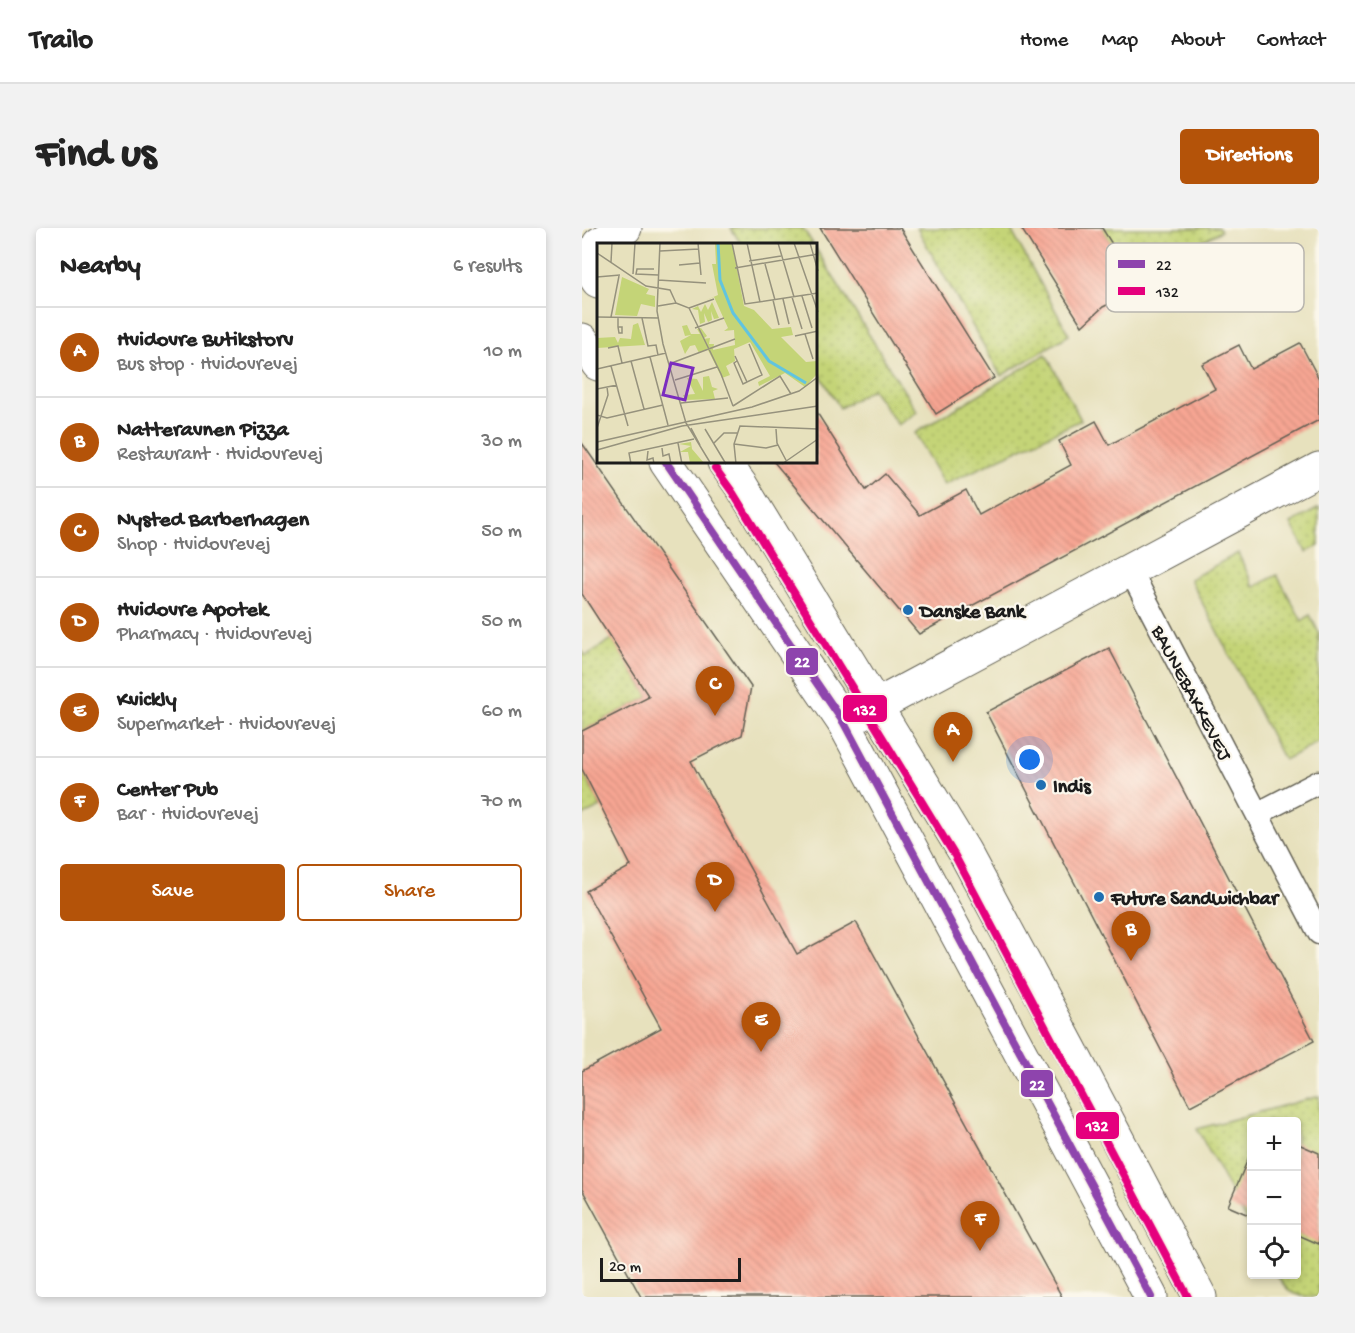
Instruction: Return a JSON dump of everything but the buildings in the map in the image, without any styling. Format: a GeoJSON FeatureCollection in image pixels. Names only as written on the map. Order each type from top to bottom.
{"type":"FeatureCollection","features":[{"type":"Feature","properties":{"kind":"street"},"geometry":{"type":"LineString","coordinates":[[602,243],[625,228]]}},
{"type":"Feature","properties":{"kind":"street"},"geometry":{"type":"LineString","coordinates":[[597,246],[582,256],[597,279]]}},
{"type":"Feature","properties":{"kind":"street"},"geometry":{"type":"LineString","coordinates":[[582,340],[597,362]]}},
{"type":"Feature","properties":{"kind":"street"},"geometry":{"type":"LineString","coordinates":[[667,464],[844,723],[1151,1297]]}},
{"type":"Feature","properties":{"kind":"street"},"geometry":{"type":"LineString","coordinates":[[725,464],[742,487],[964,851],[1200,1297]]}},
{"type":"Feature","properties":{"kind":"street"},"geometry":{"type":"LineString","coordinates":[[844,723],[1319,469]]}},
{"type":"Feature","properties":{"kind":"lane","name":"BAUNEBAKKEVEJ"},"geometry":{"type":"LineString","coordinates":[[1130,570],[1319,933]]}},
{"type":"Feature","properties":{"kind":"lane"},"geometry":{"type":"LineString","coordinates":[[1257,814],[1319,782]]}},
{"type":"Feature","properties":{"kind":"green space"},"geometry":{"type":"Polygon","coordinates":[[[731,228],[803,228],[812,243],[740,243],[731,228]]]}},
{"type":"Feature","properties":{"kind":"green space"},"geometry":{"type":"Polygon","coordinates":[[[917,228],[1010,228],[1069,335],[1001,376],[917,228]]]}},
{"type":"Feature","properties":{"kind":"green space"},"geometry":{"type":"Polygon","coordinates":[[[1102,228],[1219,228],[1221,231],[1200,243],[1111,243],[1102,228]]]}},
{"type":"Feature","properties":{"kind":"green space"},"geometry":{"type":"Polygon","coordinates":[[[818,252],[917,412],[898,425],[872,389],[840,408],[818,371],[818,252]]]}},
{"type":"Feature","properties":{"kind":"green space"},"geometry":{"type":"Polygon","coordinates":[[[1046,354],[1081,420],[944,485],[915,433],[1046,354]]]}},
{"type":"Feature","properties":{"kind":"green space"},"geometry":{"type":"Polygon","coordinates":[[[1319,508],[1319,546],[1306,552],[1291,523],[1319,508]]]}},
{"type":"Feature","properties":{"kind":"green space"},"geometry":{"type":"Polygon","coordinates":[[[1238,553],[1254,587],[1277,575],[1302,621],[1310,615],[1319,633],[1319,742],[1284,760],[1190,579],[1238,553]]]}},
{"type":"Feature","properties":{"kind":"green space"},"geometry":{"type":"Polygon","coordinates":[[[612,639],[649,697],[582,731],[582,651],[586,656],[612,639]]]}},
{"type":"Feature","properties":{"kind":"green space"},"geometry":{"type":"Polygon","coordinates":[[[582,769],[601,807],[582,816],[582,769]]]}},
{"type":"Feature","properties":{"kind":"green space"},"geometry":{"type":"Polygon","coordinates":[[[1319,1096],[1319,1297],[1294,1294],[1280,1279],[1301,1279],[1301,1117],[1247,1117],[1247,1222],[1197,1129],[1319,1096]]]}},
{"type":"Feature","properties":{"kind":"transit line","name":"22"},"geometry":{"type":"LineString","coordinates":[[667,464],[844,723],[1151,1297]]}},
{"type":"Feature","properties":{"kind":"transit line","name":"132"},"geometry":{"type":"LineString","coordinates":[[715,468],[733,493],[955,856],[1188,1297]]}},
{"type":"Feature","properties":{"kind":"place","name":"Danske Bank"},"geometry":{"type":"Point","coordinates":[908,610]}},
{"type":"Feature","properties":{"kind":"place","name":"Nysted Barberhagen"},"geometry":{"type":"Point","coordinates":[715,716]}},
{"type":"Feature","properties":{"kind":"place","name":"Hvidovre Butikstorv"},"geometry":{"type":"Point","coordinates":[953,762]}},
{"type":"Feature","properties":{"kind":"place","name":"Indis"},"geometry":{"type":"Point","coordinates":[1041,785]}},
{"type":"Feature","properties":{"kind":"place","name":"Future Sandwichbar"},"geometry":{"type":"Point","coordinates":[1099,897]}},
{"type":"Feature","properties":{"kind":"place","name":"Hvidovre Apotek"},"geometry":{"type":"Point","coordinates":[715,912]}},
{"type":"Feature","properties":{"kind":"place","name":"Natteravnen Pizza"},"geometry":{"type":"Point","coordinates":[1131,961]}},
{"type":"Feature","properties":{"kind":"place","name":"Kvickly"},"geometry":{"type":"Point","coordinates":[761,1052]}},
{"type":"Feature","properties":{"kind":"place","name":"Center Pub"},"geometry":{"type":"Point","coordinates":[980,1251]}}]}
